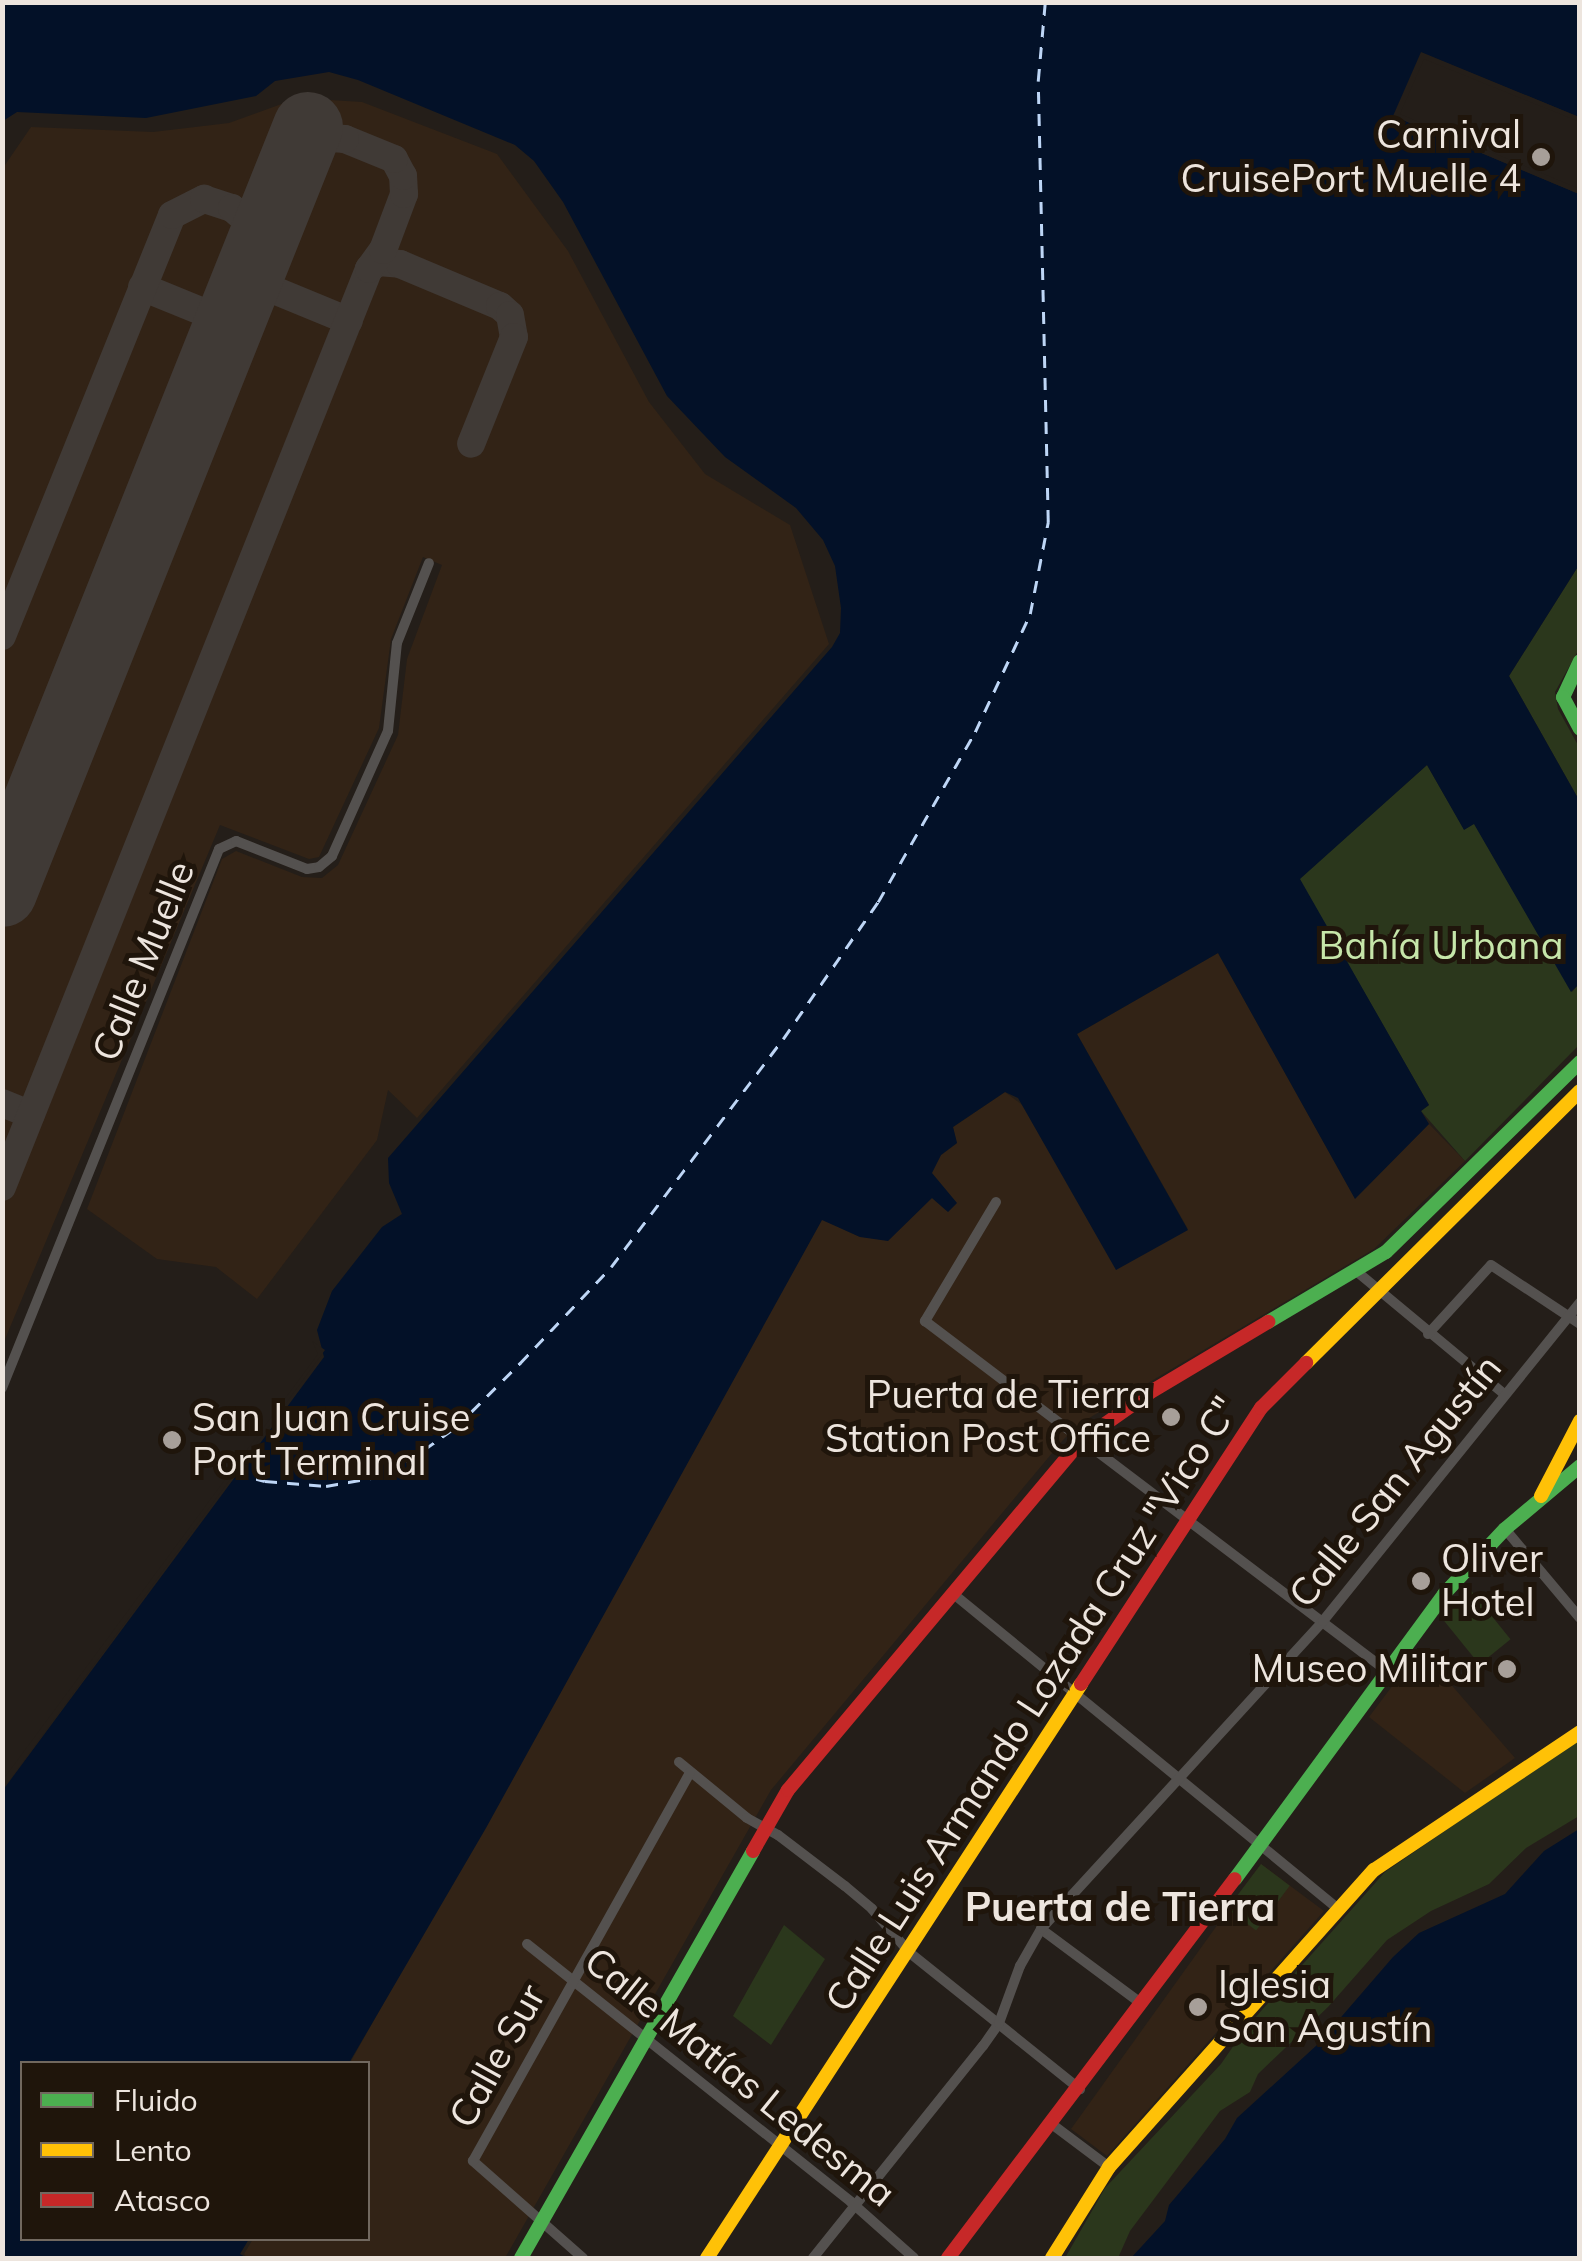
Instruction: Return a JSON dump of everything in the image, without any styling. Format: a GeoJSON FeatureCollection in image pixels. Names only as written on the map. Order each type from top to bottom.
{"type":"FeatureCollection","features":[{"type":"Feature","properties":{"kind":"main road"},"geometry":{"type":"LineString","coordinates":[[1580,661],[1563,697],[1580,728]]}},
{"type":"Feature","properties":{"kind":"main road"},"geometry":{"type":"LineString","coordinates":[[521,2258],[764,1826],[812,1760],[956,1596],[1081,1441],[1149,1392],[1386,1252],[1580,1062]]}},
{"type":"Feature","properties":{"kind":"main road","name":"Calle Luis Armando Lozada Cruz \"Vico C\""},"geometry":{"type":"LineString","coordinates":[[708,2258],[910,1952],[1072,1694],[1262,1408],[1580,1091]]}},
{"type":"Feature","properties":{"kind":"main road"},"geometry":{"type":"LineString","coordinates":[[1537,1502],[1580,1421]]}},
{"type":"Feature","properties":{"kind":"main road"},"geometry":{"type":"LineString","coordinates":[[948,2258],[1080,2089],[1447,1590],[1505,1529],[1580,1466]]}},
{"type":"Feature","properties":{"kind":"main road"},"geometry":{"type":"LineString","coordinates":[[1052,2258],[1087,2196],[1110,2167],[1388,1858],[1580,1732]]}},
{"type":"Feature","properties":{"kind":"street","name":"Calle Muelle"},"geometry":{"type":"LineString","coordinates":[[2,1388],[219,849],[236,840],[307,869],[319,867],[332,856],[388,731],[398,643],[429,563]]}},
{"type":"Feature","properties":{"kind":"street"},"geometry":{"type":"LineString","coordinates":[[996,1202],[925,1321],[1387,1670]]}},
{"type":"Feature","properties":{"kind":"street"},"geometry":{"type":"LineString","coordinates":[[1428,1334],[1491,1265],[1580,1324]]}},
{"type":"Feature","properties":{"kind":"street"},"geometry":{"type":"LineString","coordinates":[[1356,1271],[1378,1294],[1503,1393]]}},
{"type":"Feature","properties":{"kind":"street","name":"Calle San Agustín"},"geometry":{"type":"LineString","coordinates":[[813,2258],[998,2024],[1020,1966],[1041,1929],[1323,1621],[1580,1302]]}},
{"type":"Feature","properties":{"kind":"street"},"geometry":{"type":"LineString","coordinates":[[1505,1529],[1580,1618]]}},
{"type":"Feature","properties":{"kind":"street"},"geometry":{"type":"LineString","coordinates":[[956,1596],[1177,1782],[1339,1910]]}},
{"type":"Feature","properties":{"kind":"street"},"geometry":{"type":"LineString","coordinates":[[678,1762],[872,1908],[910,1952],[1080,2089]]}},
{"type":"Feature","properties":{"kind":"street","name":"Calle Sur"},"geometry":{"type":"LineString","coordinates":[[540,2225],[473,2161],[690,1772]]}},
{"type":"Feature","properties":{"kind":"street"},"geometry":{"type":"LineString","coordinates":[[1041,1929],[1142,2004]]}},
{"type":"Feature","properties":{"kind":"street","name":"Calle Matías Ledesma"},"geometry":{"type":"LineString","coordinates":[[527,1944],[914,2258]]}},
{"type":"Feature","properties":{"kind":"street"},"geometry":{"type":"LineString","coordinates":[[1053,2125],[1110,2167]]}},
{"type":"Feature","properties":{"kind":"street"},"geometry":{"type":"LineString","coordinates":[[540,2225],[583,2258]]}},
{"type":"Feature","properties":{"kind":"shaded area"},"geometry":{"type":"Polygon","coordinates":[[[298,98],[362,102],[497,154],[568,251],[649,402],[705,474],[790,525],[829,644],[417,1118],[388,1090],[377,1140],[257,1299],[216,1267],[157,1259],[87,1209],[222,859],[236,851],[302,877],[322,878],[338,865],[398,735],[407,659],[442,565],[423,557],[391,639],[379,728],[319,857],[309,859],[220,825],[3,1344],[3,168],[31,127],[153,132],[229,123],[298,98]]]}},
{"type":"Feature","properties":{"kind":"shaded area"},"geometry":{"type":"Polygon","coordinates":[[[1218,953],[1355,1198],[1429,1124],[1465,1161],[1374,1249],[1079,1424],[1063,1440],[771,1790],[505,2258],[247,2258],[244,2254],[252,2241],[370,2241],[370,2061],[351,2061],[822,1219],[860,1237],[932,1198],[947,1211],[931,1173],[941,1155],[957,1143],[953,1127],[1005,1092],[1188,1229],[1077,1034],[1218,953]]]}},
{"type":"Feature","properties":{"kind":"shaded area"},"geometry":{"type":"Polygon","coordinates":[[[1420,1649],[1515,1758],[1465,1793],[1369,1717],[1420,1649]]]}},
{"type":"Feature","properties":{"kind":"shaded area"},"geometry":{"type":"Polygon","coordinates":[[[1261,1864],[1324,1911],[1107,2156],[1071,2129],[1261,1864]]]}},
{"type":"Feature","properties":{"kind":"green space"},"geometry":{"type":"Polygon","coordinates":[[[1579,565],[1579,649],[1555,692],[1558,709],[1579,747],[1579,800],[1509,676],[1579,565]]]}},
{"type":"Feature","properties":{"kind":"green space","name":"Bahía Urbana"},"geometry":{"type":"Polygon","coordinates":[[[1427,765],[1464,829],[1474,823],[1572,992],[1579,984],[1579,1045],[1465,1161],[1421,1111],[1429,1105],[1299,879],[1427,765]]]}},
{"type":"Feature","properties":{"kind":"green space"},"geometry":{"type":"Polygon","coordinates":[[[1469,1588],[1511,1639],[1479,1664],[1438,1613],[1469,1588]]]}},
{"type":"Feature","properties":{"kind":"green space"},"geometry":{"type":"Polygon","coordinates":[[[1579,1739],[1579,1816],[1526,1848],[1489,1884],[1431,1911],[1387,1940],[1328,2007],[1258,2074],[1250,2092],[1220,2111],[1130,2231],[1118,2258],[1065,2258],[1105,2188],[1221,2064],[1245,2029],[1385,1872],[1579,1739]]]}},
{"type":"Feature","properties":{"kind":"green space"},"geometry":{"type":"Polygon","coordinates":[[[1261,1864],[1290,1886],[1256,1930],[1227,1909],[1261,1864]]]}},
{"type":"Feature","properties":{"kind":"green space"},"geometry":{"type":"Polygon","coordinates":[[[784,1925],[825,1959],[771,2045],[733,2016],[784,1925]]]}},
{"type":"Feature","properties":{"kind":"water"},"geometry":{"type":"Polygon","coordinates":[[[3,3],[1579,3],[1579,117],[1422,53],[1394,116],[1579,194],[1579,565],[1509,676],[1579,800],[1579,984],[1571,992],[1474,824],[1464,830],[1427,765],[1300,879],[1429,1105],[1421,1111],[1429,1124],[1355,1199],[1218,953],[1077,1034],[1188,1230],[1116,1270],[1018,1098],[1005,1092],[953,1127],[957,1143],[941,1155],[932,1173],[957,1203],[948,1212],[932,1198],[888,1241],[860,1237],[822,1220],[486,1828],[350,2061],[20,2061],[20,2241],[248,2241],[240,2254],[247,2258],[3,2258],[3,1790],[324,1357],[317,1330],[332,1291],[382,1227],[402,1214],[389,1183],[388,1158],[832,647],[840,633],[841,608],[835,566],[823,540],[796,508],[725,457],[667,396],[563,202],[534,161],[515,145],[358,80],[329,72],[275,81],[256,96],[146,118],[17,112],[3,121],[3,3]]]}},
{"type":"Feature","properties":{"kind":"water"},"geometry":{"type":"Polygon","coordinates":[[[1579,1829],[1579,2258],[1131,2258],[1165,2221],[1169,2205],[1225,2139],[1237,2118],[1317,2045],[1393,1957],[1419,1933],[1505,1894],[1544,1851],[1579,1829]]]}},
{"type":"Feature","properties":{"kind":"pier"},"geometry":{"type":"Polygon","coordinates":[[[1421,52],[1579,117],[1580,122],[1424,59],[1400,114],[1580,189],[1579,194],[1393,116],[1421,52]]]}},
{"type":"Feature","properties":{"kind":"pier"},"geometry":{"type":"Polygon","coordinates":[[[312,1341],[325,1350],[3,1789],[2,1781],[318,1354],[312,1341]]]}},
{"type":"Feature","properties":{"kind":"ferry route"},"geometry":{"type":"LineString","coordinates":[[235,1473],[265,1481],[326,1486],[388,1475],[456,1427],[520,1363],[611,1267],[783,1039],[878,902],[975,732],[1030,614],[1048,522],[1038,81],[1045,2]]}},
{"type":"Feature","properties":{"kind":"taxiway"},"geometry":{"type":"LineString","coordinates":[[2,1187],[369,269],[383,250],[404,194],[403,176],[394,159],[345,139],[318,137],[297,155]]}},
{"type":"Feature","properties":{"kind":"taxiway"},"geometry":{"type":"LineString","coordinates":[[2,636],[172,215],[204,199],[232,208],[248,222],[260,247]]}},
{"type":"Feature","properties":{"kind":"taxiway"},"geometry":{"type":"LineString","coordinates":[[369,269],[378,262],[400,264],[500,306],[510,315],[514,337],[471,444]]}},
{"type":"Feature","properties":{"kind":"taxiway"},"geometry":{"type":"LineString","coordinates":[[247,279],[349,321]]}},
{"type":"Feature","properties":{"kind":"taxiway"},"geometry":{"type":"LineString","coordinates":[[142,287],[230,323]]}},
{"type":"Feature","properties":{"kind":"taxiway"},"geometry":{"type":"LineString","coordinates":[[2,1103],[31,1115]]}},
{"type":"Feature","properties":{"kind":"runway"},"geometry":{"type":"LineString","coordinates":[[2,892],[308,127]]}},
{"type":"Feature","properties":{"kind":"traffic: fast"},"geometry":{"type":"LineString","coordinates":[[1580,661],[1563,697],[1580,729]]}},
{"type":"Feature","properties":{"kind":"traffic: fast"},"geometry":{"type":"LineString","coordinates":[[1268,1322],[1386,1252],[1580,1062]]}},
{"type":"Feature","properties":{"kind":"traffic: fast"},"geometry":{"type":"LineString","coordinates":[[1235,1879],[1444,1594],[1505,1529],[1580,1466]]}},
{"type":"Feature","properties":{"kind":"traffic: fast"},"geometry":{"type":"LineString","coordinates":[[521,2258],[753,1851]]}},
{"type":"Feature","properties":{"kind":"traffic: slow"},"geometry":{"type":"LineString","coordinates":[[1306,1363],[1580,1091]]}},
{"type":"Feature","properties":{"kind":"traffic: slow"},"geometry":{"type":"LineString","coordinates":[[1541,1496],[1580,1421]]}},
{"type":"Feature","properties":{"kind":"traffic: slow"},"geometry":{"type":"LineString","coordinates":[[707,2258],[1081,1684]]}},
{"type":"Feature","properties":{"kind":"traffic: slow"},"geometry":{"type":"LineString","coordinates":[[1052,2258],[1109,2167],[1374,1870],[1580,1732]]}},
{"type":"Feature","properties":{"kind":"traffic: jam"},"geometry":{"type":"LineString","coordinates":[[753,1851],[788,1790],[1081,1441],[1149,1393],[1268,1322]]}},
{"type":"Feature","properties":{"kind":"traffic: jam"},"geometry":{"type":"LineString","coordinates":[[1081,1684],[1261,1408],[1306,1363]]}},
{"type":"Feature","properties":{"kind":"traffic: jam"},"geometry":{"type":"LineString","coordinates":[[948,2258],[1235,1879]]}},
{"type":"Feature","properties":{"kind":"place","name":"Carnival CruisePort Muelle 4"},"geometry":{"type":"Point","coordinates":[1541,157]}},
{"type":"Feature","properties":{"kind":"place","name":"Puerta de Tierra Station Post Office"},"geometry":{"type":"Point","coordinates":[1171,1417]}},
{"type":"Feature","properties":{"kind":"place","name":"San Juan Cruise Port Terminal"},"geometry":{"type":"Point","coordinates":[172,1440]}},
{"type":"Feature","properties":{"kind":"place","name":"Oliver Hotel"},"geometry":{"type":"Point","coordinates":[1421,1581]}},
{"type":"Feature","properties":{"kind":"place","name":"Museo Militar"},"geometry":{"type":"Point","coordinates":[1507,1669]}},
{"type":"Feature","properties":{"kind":"place","name":"Iglesia San Agustín"},"geometry":{"type":"Point","coordinates":[1198,2007]}},
{"type":"Feature","properties":{"kind":"district","name":"Puerta de Tierra"},"geometry":{"type":"Point","coordinates":[1120,1906]}}]}
